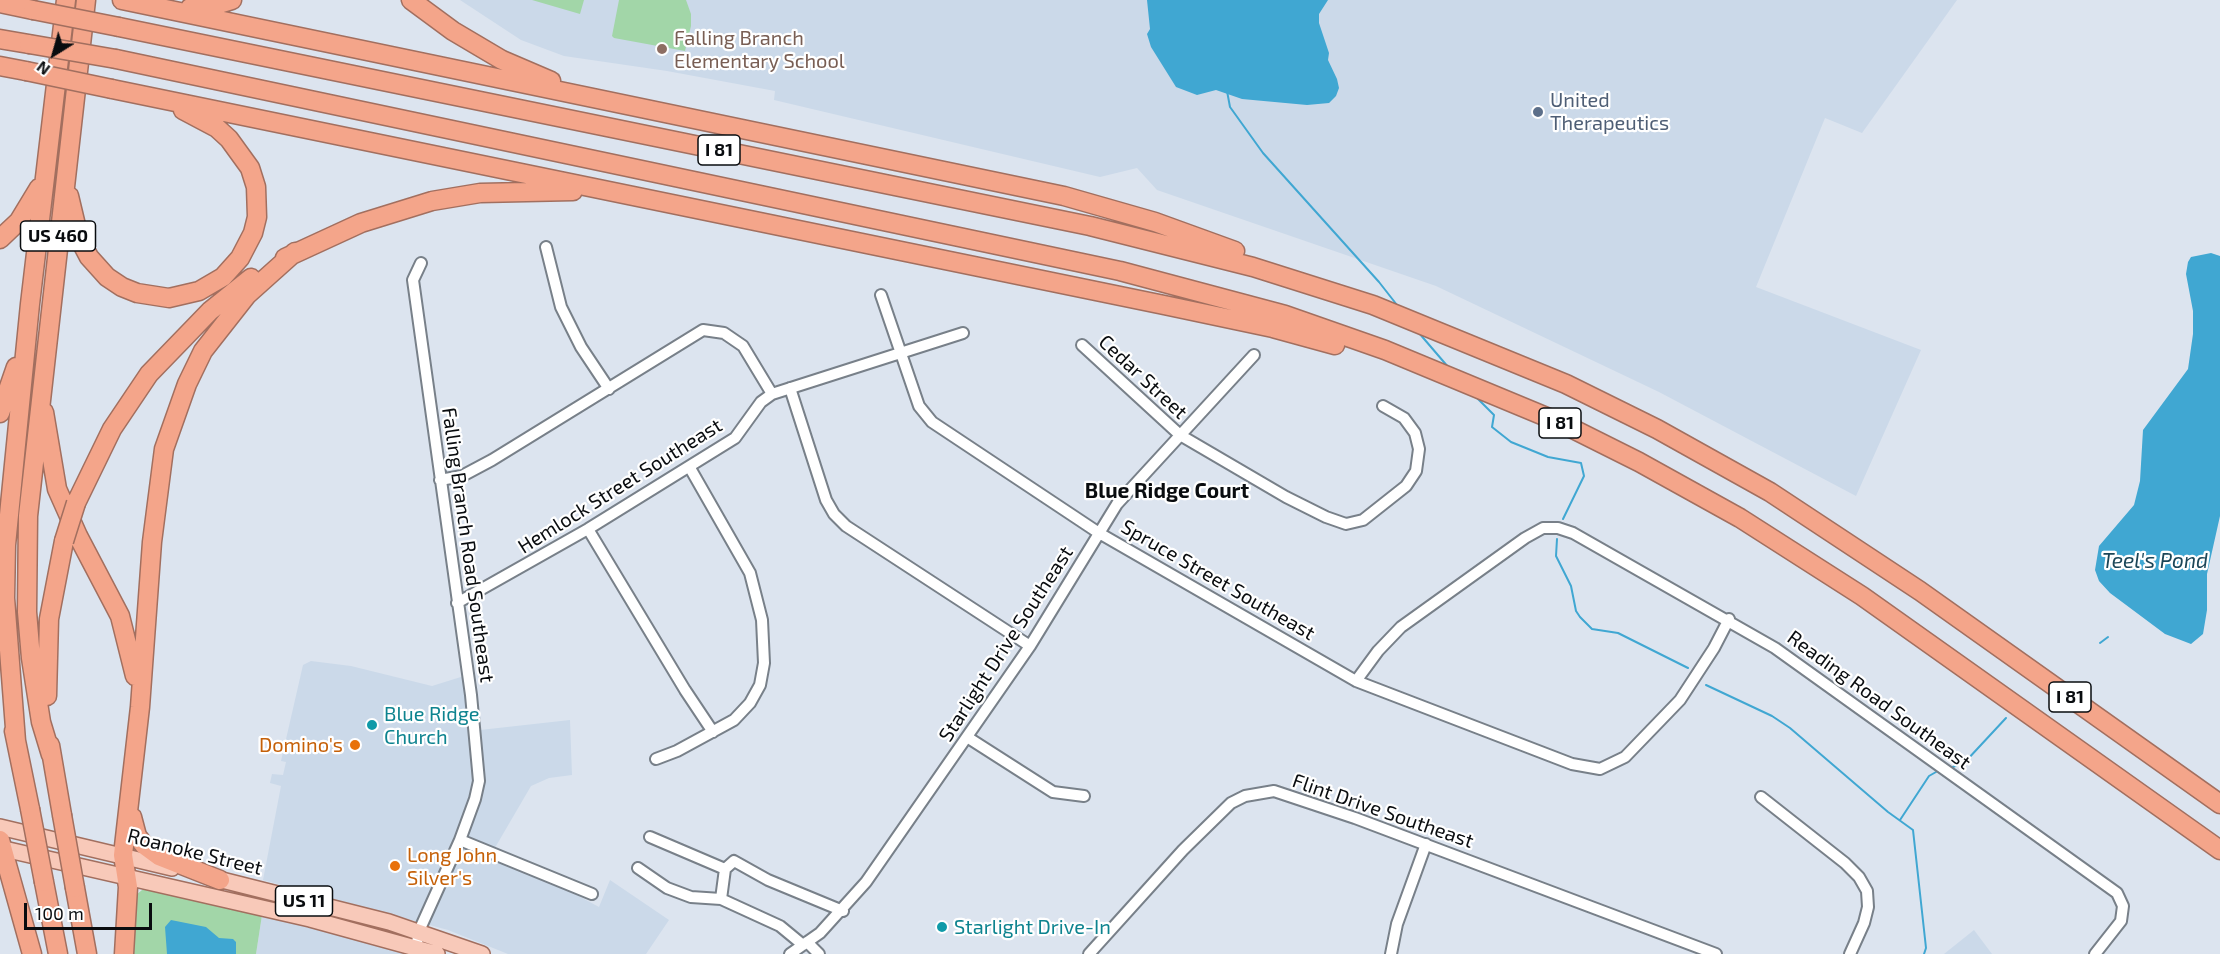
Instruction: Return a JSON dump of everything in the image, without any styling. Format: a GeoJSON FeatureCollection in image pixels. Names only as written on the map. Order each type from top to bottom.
{"type":"FeatureCollection","features":[{"type":"Feature","properties":{"kind":"highway","name":"US 460"},"geometry":{"type":"LineString","coordinates":[[16,741],[8,659],[6,545],[30,304],[66,0]]}},
{"type":"Feature","properties":{"kind":"highway","name":"US 460"},"geometry":{"type":"LineString","coordinates":[[86,0],[28,516],[27,600],[31,658],[41,722],[51,754],[87,954]]}},
{"type":"Feature","properties":{"kind":"highway"},"geometry":{"type":"LineString","coordinates":[[123,0],[1064,196],[1196,236],[1316,286]]}},
{"type":"Feature","properties":{"kind":"highway"},"geometry":{"type":"LineString","coordinates":[[166,9],[213,6],[232,0]]}},
{"type":"Feature","properties":{"kind":"highway"},"geometry":{"type":"LineString","coordinates":[[411,0],[453,31],[502,60],[603,100]]}},
{"type":"Feature","properties":{"kind":"highway","name":"I 81"},"geometry":{"type":"LineString","coordinates":[[0,3],[1090,226],[1177,246],[1316,286],[1431,327],[1528,367],[1612,406],[1711,458],[1841,537],[2220,804]]}},
{"type":"Feature","properties":{"kind":"highway","name":"I 81"},"geometry":{"type":"LineString","coordinates":[[0,39],[116,59],[795,201],[1196,290],[1335,332],[1448,374],[1561,423],[1639,462],[1730,512],[1814,564],[2220,850]]}},
{"type":"Feature","properties":{"kind":"highway"},"geometry":{"type":"LineString","coordinates":[[0,66],[1164,304],[1317,339],[1423,376],[1639,462]]}},
{"type":"Feature","properties":{"kind":"highway"},"geometry":{"type":"LineString","coordinates":[[66,173],[79,238],[96,266],[114,283],[137,293],[169,298],[199,291],[223,277],[240,258],[253,233],[258,202],[250,168],[241,152],[217,128],[157,98]]}},
{"type":"Feature","properties":{"kind":"highway"},"geometry":{"type":"LineString","coordinates":[[0,239],[14,227],[28,209],[47,166]]}},
{"type":"Feature","properties":{"kind":"highway"},"geometry":{"type":"LineString","coordinates":[[51,754],[46,654],[54,582],[76,503],[112,429],[149,374],[210,311],[254,275],[296,252],[376,217],[455,196],[505,192],[605,190]]}},
{"type":"Feature","properties":{"kind":"highway"},"geometry":{"type":"LineString","coordinates":[[124,954],[126,876],[123,855],[130,810],[157,498],[164,449],[174,415],[203,351],[248,295],[296,252]]}},
{"type":"Feature","properties":{"kind":"highway"},"geometry":{"type":"LineString","coordinates":[[0,413],[13,380],[30,304]]}},
{"type":"Feature","properties":{"kind":"highway"},"geometry":{"type":"LineString","coordinates":[[42,379],[51,464],[57,489],[78,536],[120,616],[134,663],[140,707]]}},
{"type":"Feature","properties":{"kind":"highway","name":"US 460"},"geometry":{"type":"LineString","coordinates":[[0,662],[58,954]]}},
{"type":"Feature","properties":{"kind":"highway"},"geometry":{"type":"LineString","coordinates":[[130,810],[138,836],[144,845],[159,856],[220,880]]}},
{"type":"Feature","properties":{"kind":"highway"},"geometry":{"type":"LineString","coordinates":[[1,846],[32,954]]}},
{"type":"Feature","properties":{"kind":"highway"},"geometry":{"type":"LineString","coordinates":[[0,880],[20,906]]}},
{"type":"Feature","properties":{"kind":"main road","name":"Roanoke Street"},"geometry":{"type":"LineString","coordinates":[[0,827],[123,855],[419,931],[482,954]]}},
{"type":"Feature","properties":{"kind":"main road","name":"Roanoke Street"},"geometry":{"type":"LineString","coordinates":[[1,846],[126,876],[409,950],[437,954]]}},
{"type":"Feature","properties":{"kind":"street"},"geometry":{"type":"LineString","coordinates":[[546,247],[561,307],[581,347],[609,389]]}},
{"type":"Feature","properties":{"kind":"street","name":"Falling Branch Road Southeast"},"geometry":{"type":"LineString","coordinates":[[419,931],[460,840],[475,799],[479,763],[413,280],[421,263]]}},
{"type":"Feature","properties":{"kind":"street","name":"Spruce Street Southeast"},"geometry":{"type":"LineString","coordinates":[[880,295],[919,406],[932,422],[1099,533],[1356,681],[1572,764],[1600,769],[1624,757],[1680,700],[1714,648],[1729,619]]}},
{"type":"Feature","properties":{"kind":"street"},"geometry":{"type":"LineString","coordinates":[[440,480],[462,476],[492,460],[703,330],[724,333],[743,346],[772,394]]}},
{"type":"Feature","properties":{"kind":"street","name":"Hemlock Street Southeast"},"geometry":{"type":"LineString","coordinates":[[457,603],[690,468],[735,438],[761,402],[772,394],[963,333]]}},
{"type":"Feature","properties":{"kind":"street","name":"Cedar Street"},"geometry":{"type":"LineString","coordinates":[[1083,345],[1180,435],[1286,497],[1326,517],[1346,524],[1363,520],[1406,486],[1416,471],[1419,449],[1415,433],[1404,418],[1383,406]]}},
{"type":"Feature","properties":{"kind":"street","name":"Starlight Drive Southeast"},"geometry":{"type":"LineString","coordinates":[[790,954],[843,911],[866,882],[1062,598],[1117,504],[1254,355]]}},
{"type":"Feature","properties":{"kind":"street"},"geometry":{"type":"LineString","coordinates":[[790,388],[826,500],[834,514],[846,526],[1030,646]]}},
{"type":"Feature","properties":{"kind":"street"},"geometry":{"type":"LineString","coordinates":[[656,759],[677,751],[734,720],[750,703],[760,685],[764,663],[762,620],[750,573],[690,468]]}},
{"type":"Feature","properties":{"kind":"street","name":"Reading Road Southeast"},"geometry":{"type":"LineString","coordinates":[[1356,681],[1378,651],[1401,627],[1543,528],[1558,528],[1573,533],[1729,619],[1775,648],[2117,893],[2123,906],[2121,921],[2095,954]]}},
{"type":"Feature","properties":{"kind":"street"},"geometry":{"type":"LineString","coordinates":[[588,529],[654,640],[713,732]]}},
{"type":"Feature","properties":{"kind":"street"},"geometry":{"type":"LineString","coordinates":[[967,737],[1053,792],[1084,796]]}},
{"type":"Feature","properties":{"kind":"street","name":"Flint Drive Southeast"},"geometry":{"type":"LineString","coordinates":[[1089,954],[1184,850],[1231,803],[1245,796],[1274,791],[1312,802],[1426,844],[1716,954]]}},
{"type":"Feature","properties":{"kind":"street"},"geometry":{"type":"LineString","coordinates":[[1761,797],[1845,863],[1859,877],[1867,891],[1868,907],[1864,922],[1850,954]]}},
{"type":"Feature","properties":{"kind":"street"},"geometry":{"type":"LineString","coordinates":[[650,837],[725,869]]}},
{"type":"Feature","properties":{"kind":"street"},"geometry":{"type":"LineString","coordinates":[[460,840],[592,894]]}},
{"type":"Feature","properties":{"kind":"street"},"geometry":{"type":"LineString","coordinates":[[1392,954],[1397,924],[1426,844]]}},
{"type":"Feature","properties":{"kind":"street"},"geometry":{"type":"LineString","coordinates":[[721,899],[725,869],[734,861],[768,880],[843,911]]}},
{"type":"Feature","properties":{"kind":"street"},"geometry":{"type":"LineString","coordinates":[[638,868],[667,888],[691,897],[721,899],[780,926],[819,954]]}},
{"type":"Feature","properties":{"kind":"street"},"geometry":{"type":"LineString","coordinates":[[409,950],[419,931]]}},
{"type":"Feature","properties":{"kind":"shaded area"},"geometry":{"type":"Polygon","coordinates":[[[460,0],[1957,0],[1862,133],[1825,118],[1756,287],[1921,350],[1856,496],[1659,392],[1436,286],[1157,190],[1137,168],[1100,177],[774,100],[775,91],[667,71],[564,56],[521,40],[460,0]]]}},
{"type":"Feature","properties":{"kind":"shaded area"},"geometry":{"type":"Polygon","coordinates":[[[311,661],[351,666],[432,686],[464,676],[471,731],[570,720],[572,775],[549,778],[531,786],[489,858],[562,887],[599,907],[610,880],[669,920],[646,954],[508,954],[448,930],[263,880],[281,786],[270,783],[272,774],[283,775],[286,762],[281,761],[303,665],[311,661]]]}},
{"type":"Feature","properties":{"kind":"shaded area"},"geometry":{"type":"Polygon","coordinates":[[[262,915],[323,929],[409,954],[256,954],[262,915]]]}},
{"type":"Feature","properties":{"kind":"shaded area"},"geometry":{"type":"Polygon","coordinates":[[[1974,930],[1992,954],[1944,954],[1974,930]]]}},
{"type":"Feature","properties":{"kind":"green space"},"geometry":{"type":"Polygon","coordinates":[[[532,0],[584,0],[580,14],[532,0]]]}},
{"type":"Feature","properties":{"kind":"green space"},"geometry":{"type":"Polygon","coordinates":[[[619,0],[686,0],[691,14],[691,26],[685,51],[614,38],[612,36],[619,0]]]}},
{"type":"Feature","properties":{"kind":"green space"},"geometry":{"type":"Polygon","coordinates":[[[150,889],[262,915],[256,954],[132,954],[136,895],[142,890],[150,889]]]}},
{"type":"Feature","properties":{"kind":"water"},"geometry":{"type":"Polygon","coordinates":[[[1147,0],[1328,0],[1319,14],[1319,23],[1329,53],[1328,60],[1337,79],[1339,88],[1336,96],[1329,103],[1307,105],[1242,99],[1216,90],[1197,95],[1176,87],[1151,47],[1147,34],[1150,29],[1147,0]]]}},
{"type":"Feature","properties":{"kind":"water","name":"Teel's Pond"},"geometry":{"type":"Polygon","coordinates":[[[2211,253],[2220,256],[2220,516],[2207,574],[2207,610],[2203,634],[2191,644],[2165,634],[2110,593],[2099,581],[2095,570],[2099,546],[2134,505],[2140,481],[2143,430],[2188,369],[2193,334],[2193,311],[2186,274],[2188,262],[2191,257],[2211,253]]]}},
{"type":"Feature","properties":{"kind":"water"},"geometry":{"type":"Polygon","coordinates":[[[171,920],[206,927],[219,938],[233,939],[236,942],[236,954],[167,954],[165,927],[171,920]]]}},
{"type":"Feature","properties":{"kind":"waterway"},"geometry":{"type":"LineString","coordinates":[[1227,91],[1230,107],[1263,153],[1397,305]]}},
{"type":"Feature","properties":{"kind":"waterway"},"geometry":{"type":"LineString","coordinates":[[1419,333],[1449,368]]}},
{"type":"Feature","properties":{"kind":"waterway"},"geometry":{"type":"LineString","coordinates":[[1475,396],[1494,415],[1492,427],[1511,442],[1548,457],[1581,463],[1584,476],[1563,519]]}},
{"type":"Feature","properties":{"kind":"waterway"},"geometry":{"type":"LineString","coordinates":[[1557,539],[1556,556],[1571,586],[1576,611],[1592,629],[1618,633],[1688,668]]}},
{"type":"Feature","properties":{"kind":"waterway"},"geometry":{"type":"LineString","coordinates":[[2100,643],[2108,637]]}},
{"type":"Feature","properties":{"kind":"waterway"},"geometry":{"type":"LineString","coordinates":[[1706,685],[1772,716],[1790,728],[1888,812],[1913,830],[1926,948],[1924,954]]}},
{"type":"Feature","properties":{"kind":"waterway"},"geometry":{"type":"LineString","coordinates":[[1953,767],[1966,761],[2006,718]]}},
{"type":"Feature","properties":{"kind":"waterway"},"geometry":{"type":"LineString","coordinates":[[1900,820],[1929,776],[1936,772]]}},
{"type":"Feature","properties":{"kind":"place","name":"Falling Branch Elementary School"},"geometry":{"type":"Point","coordinates":[662,49]}},
{"type":"Feature","properties":{"kind":"place","name":"United Therapeutics"},"geometry":{"type":"Point","coordinates":[1538,112]}},
{"type":"Feature","properties":{"kind":"place","name":"Blue Ridge Church"},"geometry":{"type":"Point","coordinates":[372,725]}},
{"type":"Feature","properties":{"kind":"place","name":"Domino's"},"geometry":{"type":"Point","coordinates":[355,745]}},
{"type":"Feature","properties":{"kind":"place","name":"Long John Silver's"},"geometry":{"type":"Point","coordinates":[395,866]}},
{"type":"Feature","properties":{"kind":"place","name":"Starlight Drive-In"},"geometry":{"type":"Point","coordinates":[942,927]}},
{"type":"Feature","properties":{"kind":"district","name":"Blue Ridge Court"},"geometry":{"type":"Point","coordinates":[1167,491]}}]}
